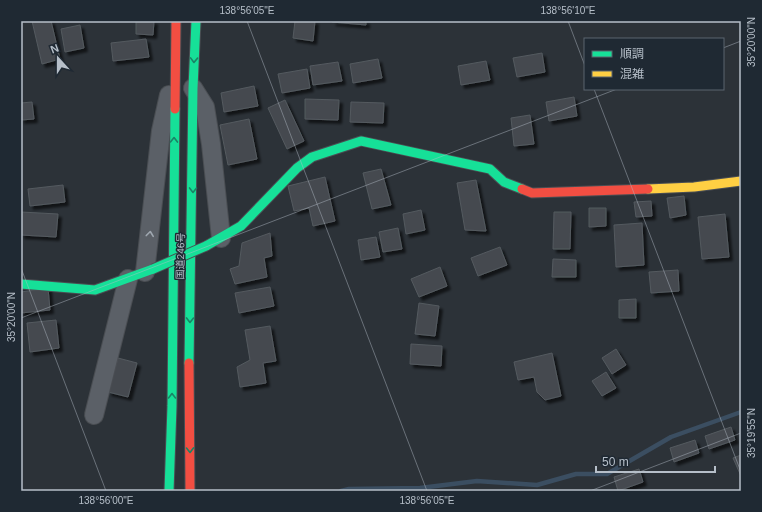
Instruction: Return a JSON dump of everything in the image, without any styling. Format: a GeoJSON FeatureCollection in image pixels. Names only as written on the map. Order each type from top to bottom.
{"type":"FeatureCollection","features":[{"type":"Feature","properties":{"kind":"main road","name":"国道246号"},"geometry":{"type":"LineString","coordinates":[[169,491],[172,406],[174,71],[176,21]]}},
{"type":"Feature","properties":{"kind":"main road","name":"国道246号"},"geometry":{"type":"LineString","coordinates":[[190,491],[189,390],[193,88],[196,21]]}},
{"type":"Feature","properties":{"kind":"main road"},"geometry":{"type":"LineString","coordinates":[[21,284],[96,290],[149,271],[214,242],[241,226],[297,168],[312,157],[361,142],[444,158],[490,169],[504,182],[532,193],[694,187],[741,181]]}},
{"type":"Feature","properties":{"kind":"street"},"geometry":{"type":"LineString","coordinates":[[149,271],[161,131],[174,71]]}},
{"type":"Feature","properties":{"kind":"street"},"geometry":{"type":"LineString","coordinates":[[193,88],[205,108],[211,144],[214,242]]}},
{"type":"Feature","properties":{"kind":"street"},"geometry":{"type":"LineString","coordinates":[[94,415],[128,279]]}},
{"type":"Feature","properties":{"kind":"building"},"geometry":{"type":"Polygon","coordinates":[[[32,21],[51,21],[60,59],[42,64],[32,21]]]}},
{"type":"Feature","properties":{"kind":"building"},"geometry":{"type":"Polygon","coordinates":[[[136,21],[154,21],[153,35],[136,34],[136,21]]]}},
{"type":"Feature","properties":{"kind":"building"},"geometry":{"type":"Polygon","coordinates":[[[295,21],[315,21],[313,41],[293,38],[295,21]]]}},
{"type":"Feature","properties":{"kind":"building"},"geometry":{"type":"Polygon","coordinates":[[[366,21],[366,25],[332,22],[366,21]]]}},
{"type":"Feature","properties":{"kind":"building"},"geometry":{"type":"Polygon","coordinates":[[[80,25],[84,48],[65,52],[61,29],[80,25]]]}},
{"type":"Feature","properties":{"kind":"building"},"geometry":{"type":"Polygon","coordinates":[[[146,39],[149,57],[113,61],[111,43],[146,39]]]}},
{"type":"Feature","properties":{"kind":"building"},"geometry":{"type":"Polygon","coordinates":[[[542,53],[545,72],[517,77],[513,58],[542,53]]]}},
{"type":"Feature","properties":{"kind":"building"},"geometry":{"type":"Polygon","coordinates":[[[378,59],[382,78],[353,83],[350,64],[378,59]]]}},
{"type":"Feature","properties":{"kind":"building"},"geometry":{"type":"Polygon","coordinates":[[[486,61],[490,80],[461,85],[458,66],[486,61]]]}},
{"type":"Feature","properties":{"kind":"building"},"geometry":{"type":"Polygon","coordinates":[[[338,62],[342,81],[313,85],[310,66],[338,62]]]}},
{"type":"Feature","properties":{"kind":"building"},"geometry":{"type":"Polygon","coordinates":[[[307,69],[310,88],[282,93],[278,74],[307,69]]]}},
{"type":"Feature","properties":{"kind":"building"},"geometry":{"type":"Polygon","coordinates":[[[254,86],[258,106],[224,112],[221,93],[254,86]]]}},
{"type":"Feature","properties":{"kind":"building"},"geometry":{"type":"Polygon","coordinates":[[[574,97],[577,116],[549,121],[546,102],[574,97]]]}},
{"type":"Feature","properties":{"kind":"building"},"geometry":{"type":"Polygon","coordinates":[[[305,99],[339,100],[338,120],[305,119],[305,99]]]}},
{"type":"Feature","properties":{"kind":"building"},"geometry":{"type":"Polygon","coordinates":[[[285,100],[304,141],[287,149],[268,108],[285,100]]]}},
{"type":"Feature","properties":{"kind":"building"},"geometry":{"type":"Polygon","coordinates":[[[32,102],[34,119],[21,120],[21,103],[32,102]]]}},
{"type":"Feature","properties":{"kind":"building"},"geometry":{"type":"Polygon","coordinates":[[[351,102],[384,103],[383,123],[350,122],[351,102]]]}},
{"type":"Feature","properties":{"kind":"building"},"geometry":{"type":"Polygon","coordinates":[[[530,115],[534,144],[514,146],[511,118],[530,115]]]}},
{"type":"Feature","properties":{"kind":"building"},"geometry":{"type":"Polygon","coordinates":[[[249,119],[257,159],[228,165],[220,125],[249,119]]]}},
{"type":"Feature","properties":{"kind":"building"},"geometry":{"type":"Polygon","coordinates":[[[381,169],[391,205],[372,209],[363,173],[381,169]]]}},
{"type":"Feature","properties":{"kind":"building"},"geometry":{"type":"Polygon","coordinates":[[[325,177],[335,221],[313,226],[309,208],[294,211],[288,186],[325,177]]]}},
{"type":"Feature","properties":{"kind":"building"},"geometry":{"type":"Polygon","coordinates":[[[476,180],[486,231],[465,230],[457,183],[476,180]]]}},
{"type":"Feature","properties":{"kind":"building"},"geometry":{"type":"Polygon","coordinates":[[[63,185],[65,202],[30,206],[28,189],[63,185]]]}},
{"type":"Feature","properties":{"kind":"building"},"geometry":{"type":"Polygon","coordinates":[[[684,196],[686,215],[670,218],[667,198],[684,196]]]}},
{"type":"Feature","properties":{"kind":"building"},"geometry":{"type":"Polygon","coordinates":[[[651,201],[652,216],[636,217],[634,202],[651,201]]]}},
{"type":"Feature","properties":{"kind":"building"},"geometry":{"type":"Polygon","coordinates":[[[589,208],[606,208],[606,226],[589,227],[589,208]]]}},
{"type":"Feature","properties":{"kind":"building"},"geometry":{"type":"Polygon","coordinates":[[[421,210],[425,230],[406,234],[403,214],[421,210]]]}},
{"type":"Feature","properties":{"kind":"building"},"geometry":{"type":"Polygon","coordinates":[[[21,212],[58,214],[56,237],[21,235],[21,212]]]}},
{"type":"Feature","properties":{"kind":"building"},"geometry":{"type":"Polygon","coordinates":[[[554,212],[571,212],[570,249],[553,249],[554,212]]]}},
{"type":"Feature","properties":{"kind":"building"},"geometry":{"type":"Polygon","coordinates":[[[725,214],[729,257],[702,259],[698,217],[725,214]]]}},
{"type":"Feature","properties":{"kind":"building"},"geometry":{"type":"Polygon","coordinates":[[[642,223],[644,265],[616,267],[614,225],[642,223]]]}},
{"type":"Feature","properties":{"kind":"building"},"geometry":{"type":"Polygon","coordinates":[[[398,228],[402,249],[383,252],[379,232],[398,228]]]}},
{"type":"Feature","properties":{"kind":"building"},"geometry":{"type":"Polygon","coordinates":[[[270,233],[272,256],[264,258],[267,277],[235,284],[230,269],[239,266],[242,243],[270,233]]]}},
{"type":"Feature","properties":{"kind":"building"},"geometry":{"type":"Polygon","coordinates":[[[376,237],[380,257],[361,260],[358,240],[376,237]]]}},
{"type":"Feature","properties":{"kind":"building"},"geometry":{"type":"Polygon","coordinates":[[[500,247],[507,265],[478,276],[471,258],[500,247]]]}},
{"type":"Feature","properties":{"kind":"building"},"geometry":{"type":"Polygon","coordinates":[[[553,259],[576,260],[576,277],[552,277],[553,259]]]}},
{"type":"Feature","properties":{"kind":"building"},"geometry":{"type":"Polygon","coordinates":[[[440,267],[447,286],[419,297],[411,279],[440,267]]]}},
{"type":"Feature","properties":{"kind":"building"},"geometry":{"type":"Polygon","coordinates":[[[678,270],[679,291],[651,293],[649,272],[678,270]]]}},
{"type":"Feature","properties":{"kind":"building"},"geometry":{"type":"Polygon","coordinates":[[[270,287],[274,306],[239,313],[235,293],[270,287]]]}},
{"type":"Feature","properties":{"kind":"building"},"geometry":{"type":"Polygon","coordinates":[[[48,288],[50,310],[21,313],[21,292],[48,288]]]}},
{"type":"Feature","properties":{"kind":"building"},"geometry":{"type":"Polygon","coordinates":[[[636,299],[636,318],[619,318],[619,300],[636,299]]]}},
{"type":"Feature","properties":{"kind":"building"},"geometry":{"type":"Polygon","coordinates":[[[419,303],[439,306],[435,336],[415,334],[419,303]]]}},
{"type":"Feature","properties":{"kind":"building"},"geometry":{"type":"Polygon","coordinates":[[[56,320],[59,348],[30,352],[27,323],[56,320]]]}},
{"type":"Feature","properties":{"kind":"building"},"geometry":{"type":"Polygon","coordinates":[[[270,326],[276,361],[263,363],[266,383],[240,387],[237,367],[250,360],[245,330],[270,326]]]}},
{"type":"Feature","properties":{"kind":"building"},"geometry":{"type":"Polygon","coordinates":[[[411,344],[442,346],[441,366],[410,364],[411,344]]]}},
{"type":"Feature","properties":{"kind":"building"},"geometry":{"type":"Polygon","coordinates":[[[616,349],[626,365],[612,374],[602,358],[616,349]]]}},
{"type":"Feature","properties":{"kind":"building"},"geometry":{"type":"Polygon","coordinates":[[[552,353],[561,396],[545,400],[537,392],[534,377],[518,380],[514,362],[552,353]]]}},
{"type":"Feature","properties":{"kind":"building"},"geometry":{"type":"Polygon","coordinates":[[[118,358],[137,363],[128,397],[108,392],[118,358]]]}},
{"type":"Feature","properties":{"kind":"building"},"geometry":{"type":"Polygon","coordinates":[[[606,372],[616,388],[602,396],[592,381],[606,372]]]}},
{"type":"Feature","properties":{"kind":"building"},"geometry":{"type":"Polygon","coordinates":[[[731,427],[735,440],[709,449],[705,436],[731,427]]]}},
{"type":"Feature","properties":{"kind":"building"},"geometry":{"type":"Polygon","coordinates":[[[695,440],[699,453],[674,462],[670,448],[695,440]]]}},
{"type":"Feature","properties":{"kind":"building"},"geometry":{"type":"Polygon","coordinates":[[[741,455],[741,476],[733,458],[741,455]]]}},
{"type":"Feature","properties":{"kind":"building"},"geometry":{"type":"Polygon","coordinates":[[[639,469],[643,482],[618,491],[614,477],[639,469]]]}},
{"type":"Feature","properties":{"kind":"waterway"},"geometry":{"type":"LineString","coordinates":[[341,491],[349,489],[420,488],[477,481],[537,485],[576,474],[607,474],[671,437],[741,412]]}},
{"type":"Feature","properties":{"kind":"traffic: fast"},"geometry":{"type":"LineString","coordinates":[[189,363],[193,88],[196,21]]}},
{"type":"Feature","properties":{"kind":"traffic: fast"},"geometry":{"type":"LineString","coordinates":[[169,491],[172,406],[175,109]]}},
{"type":"Feature","properties":{"kind":"traffic: fast"},"geometry":{"type":"LineString","coordinates":[[206,246],[241,226],[297,168],[312,157],[361,141],[490,169],[504,182],[522,189]]}},
{"type":"Feature","properties":{"kind":"traffic: fast"},"geometry":{"type":"LineString","coordinates":[[153,269],[206,246]]}},
{"type":"Feature","properties":{"kind":"traffic: fast"},"geometry":{"type":"LineString","coordinates":[[21,284],[95,290],[153,269]]}},
{"type":"Feature","properties":{"kind":"traffic: slow"},"geometry":{"type":"LineString","coordinates":[[648,189],[694,187],[741,181]]}},
{"type":"Feature","properties":{"kind":"traffic: jam"},"geometry":{"type":"LineString","coordinates":[[175,109],[176,21]]}},
{"type":"Feature","properties":{"kind":"traffic: jam"},"geometry":{"type":"LineString","coordinates":[[522,189],[532,193],[648,189]]}},
{"type":"Feature","properties":{"kind":"traffic: jam"},"geometry":{"type":"LineString","coordinates":[[189,363],[190,491]]}}]}
